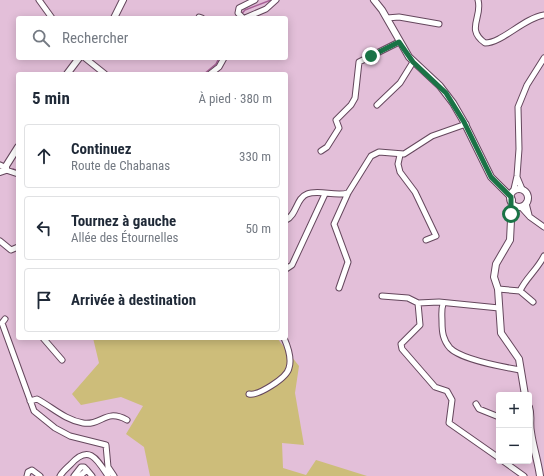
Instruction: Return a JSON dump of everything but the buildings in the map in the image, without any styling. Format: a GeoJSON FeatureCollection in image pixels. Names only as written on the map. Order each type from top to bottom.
{"type":"FeatureCollection","features":[{"type":"Feature","properties":{"kind":"street"},"geometry":{"type":"LineString","coordinates":[[39,0],[51,16]]}},
{"type":"Feature","properties":{"kind":"street"},"geometry":{"type":"LineString","coordinates":[[115,16],[123,0]]}},
{"type":"Feature","properties":{"kind":"street"},"geometry":{"type":"LineString","coordinates":[[242,16],[239,8],[255,0]]}},
{"type":"Feature","properties":{"kind":"street"},"geometry":{"type":"LineString","coordinates":[[245,16],[266,9],[276,0]]}},
{"type":"Feature","properties":{"kind":"street"},"geometry":{"type":"LineString","coordinates":[[374,0],[387,18],[399,42],[413,62],[440,86],[466,124],[487,171],[511,199],[522,206],[530,218],[544,227]]}},
{"type":"Feature","properties":{"kind":"street"},"geometry":{"type":"LineString","coordinates":[[478,0],[479,8],[475,28],[479,37],[485,42],[494,41],[533,17],[544,15]]}},
{"type":"Feature","properties":{"kind":"street"},"geometry":{"type":"LineString","coordinates":[[387,18],[399,17],[439,24]]}},
{"type":"Feature","properties":{"kind":"street"},"geometry":{"type":"LineString","coordinates":[[321,151],[327,147],[339,128],[336,120],[351,105],[355,98],[359,62],[399,42]]}},
{"type":"Feature","properties":{"kind":"street"},"geometry":{"type":"LineString","coordinates":[[524,392],[516,354],[503,338],[501,333],[495,269],[510,240],[511,199],[517,176],[518,108],[527,85],[544,58]]}},
{"type":"Feature","properties":{"kind":"street"},"geometry":{"type":"LineString","coordinates":[[69,72],[78,60]]}},
{"type":"Feature","properties":{"kind":"street"},"geometry":{"type":"LineString","coordinates":[[88,60],[102,72]]}},
{"type":"Feature","properties":{"kind":"street"},"geometry":{"type":"LineString","coordinates":[[213,72],[219,67],[223,60]]}},
{"type":"Feature","properties":{"kind":"street"},"geometry":{"type":"LineString","coordinates":[[377,105],[400,83],[413,62]]}},
{"type":"Feature","properties":{"kind":"street"},"geometry":{"type":"LineString","coordinates":[[339,288],[348,262],[334,224],[348,192],[370,156],[379,152],[400,155],[432,136],[466,124]]}},
{"type":"Feature","properties":{"kind":"street"},"geometry":{"type":"LineString","coordinates":[[16,150],[2,168],[16,173]]}},
{"type":"Feature","properties":{"kind":"street"},"geometry":{"type":"LineString","coordinates":[[400,155],[398,164],[400,172],[415,192],[436,236],[426,240]]}},
{"type":"Feature","properties":{"kind":"street"},"geometry":{"type":"LineString","coordinates":[[511,214],[522,206],[526,196],[517,176]]}},
{"type":"Feature","properties":{"kind":"street"},"geometry":{"type":"LineString","coordinates":[[500,187],[513,190],[522,189]]}},
{"type":"Feature","properties":{"kind":"street"},"geometry":{"type":"LineString","coordinates":[[288,219],[293,216],[304,196],[312,193],[325,194],[348,192]]}},
{"type":"Feature","properties":{"kind":"street"},"geometry":{"type":"LineString","coordinates":[[288,268],[292,265],[325,194]]}},
{"type":"Feature","properties":{"kind":"street"},"geometry":{"type":"LineString","coordinates":[[0,242],[10,250],[16,248]]}},
{"type":"Feature","properties":{"kind":"street"},"geometry":{"type":"LineString","coordinates":[[520,291],[523,284],[542,263],[544,256]]}},
{"type":"Feature","properties":{"kind":"street"},"geometry":{"type":"LineString","coordinates":[[498,289],[520,291],[533,302]]}},
{"type":"Feature","properties":{"kind":"street"},"geometry":{"type":"LineString","coordinates":[[382,296],[408,298],[418,303],[439,302],[443,304],[499,308]]}},
{"type":"Feature","properties":{"kind":"street"},"geometry":{"type":"LineString","coordinates":[[418,303],[420,325],[404,340],[401,346],[402,350],[435,387],[447,390],[452,400],[450,423],[496,456]]}},
{"type":"Feature","properties":{"kind":"street"},"geometry":{"type":"LineString","coordinates":[[443,304],[443,336],[455,352],[496,366],[520,370]]}},
{"type":"Feature","properties":{"kind":"street"},"geometry":{"type":"LineString","coordinates":[[6,319],[2,323],[34,411],[55,428],[70,436],[106,445],[108,467],[114,476]]}},
{"type":"Feature","properties":{"kind":"street"},"geometry":{"type":"LineString","coordinates":[[45,340],[62,360]]}},
{"type":"Feature","properties":{"kind":"street"},"geometry":{"type":"LineString","coordinates":[[249,394],[260,392],[287,373],[290,367],[290,358],[285,340]]}},
{"type":"Feature","properties":{"kind":"street"},"geometry":{"type":"LineString","coordinates":[[30,401],[37,399],[62,416],[82,423],[93,423],[112,415],[127,420]]}},
{"type":"Feature","properties":{"kind":"street"},"geometry":{"type":"LineString","coordinates":[[476,404],[479,409],[496,416]]}},
{"type":"Feature","properties":{"kind":"street"},"geometry":{"type":"LineString","coordinates":[[530,428],[540,476]]}},
{"type":"Feature","properties":{"kind":"street"},"geometry":{"type":"LineString","coordinates":[[60,476],[77,456],[86,454],[97,459],[108,476]]}},
{"type":"Feature","properties":{"kind":"street"},"geometry":{"type":"LineString","coordinates":[[508,464],[524,476]]}},
{"type":"Feature","properties":{"kind":"street"},"geometry":{"type":"LineString","coordinates":[[74,476],[81,467],[84,467],[92,476]]}},
{"type":"Feature","properties":{"kind":"street"},"geometry":{"type":"LineString","coordinates":[[27,476],[28,472],[32,470],[40,476]]}},
{"type":"Feature","properties":{"kind":"street"},"geometry":{"type":"LineString","coordinates":[[80,476],[87,470]]}},
{"type":"Feature","properties":{"kind":"shaded area"},"geometry":{"type":"Polygon","coordinates":[[[93,340],[279,340],[299,366],[295,393],[304,445],[282,443],[283,468],[306,475],[316,460],[367,476],[150,476],[144,447],[126,434],[143,406],[121,397],[81,405],[72,394],[99,363],[93,340]]]}},
{"type":"Feature","properties":{"kind":"waterway"},"geometry":{"type":"LineString","coordinates":[[240,16],[245,10],[271,0]]}},
{"type":"Feature","properties":{"kind":"waterway"},"geometry":{"type":"LineString","coordinates":[[206,72],[216,64],[218,60]]}},
{"type":"Feature","properties":{"kind":"route"},"geometry":{"type":"LineString","coordinates":[[371,56],[399,42],[413,62],[440,86],[453,103],[464,122],[487,171],[496,183],[511,197],[511,214]]}}]}
